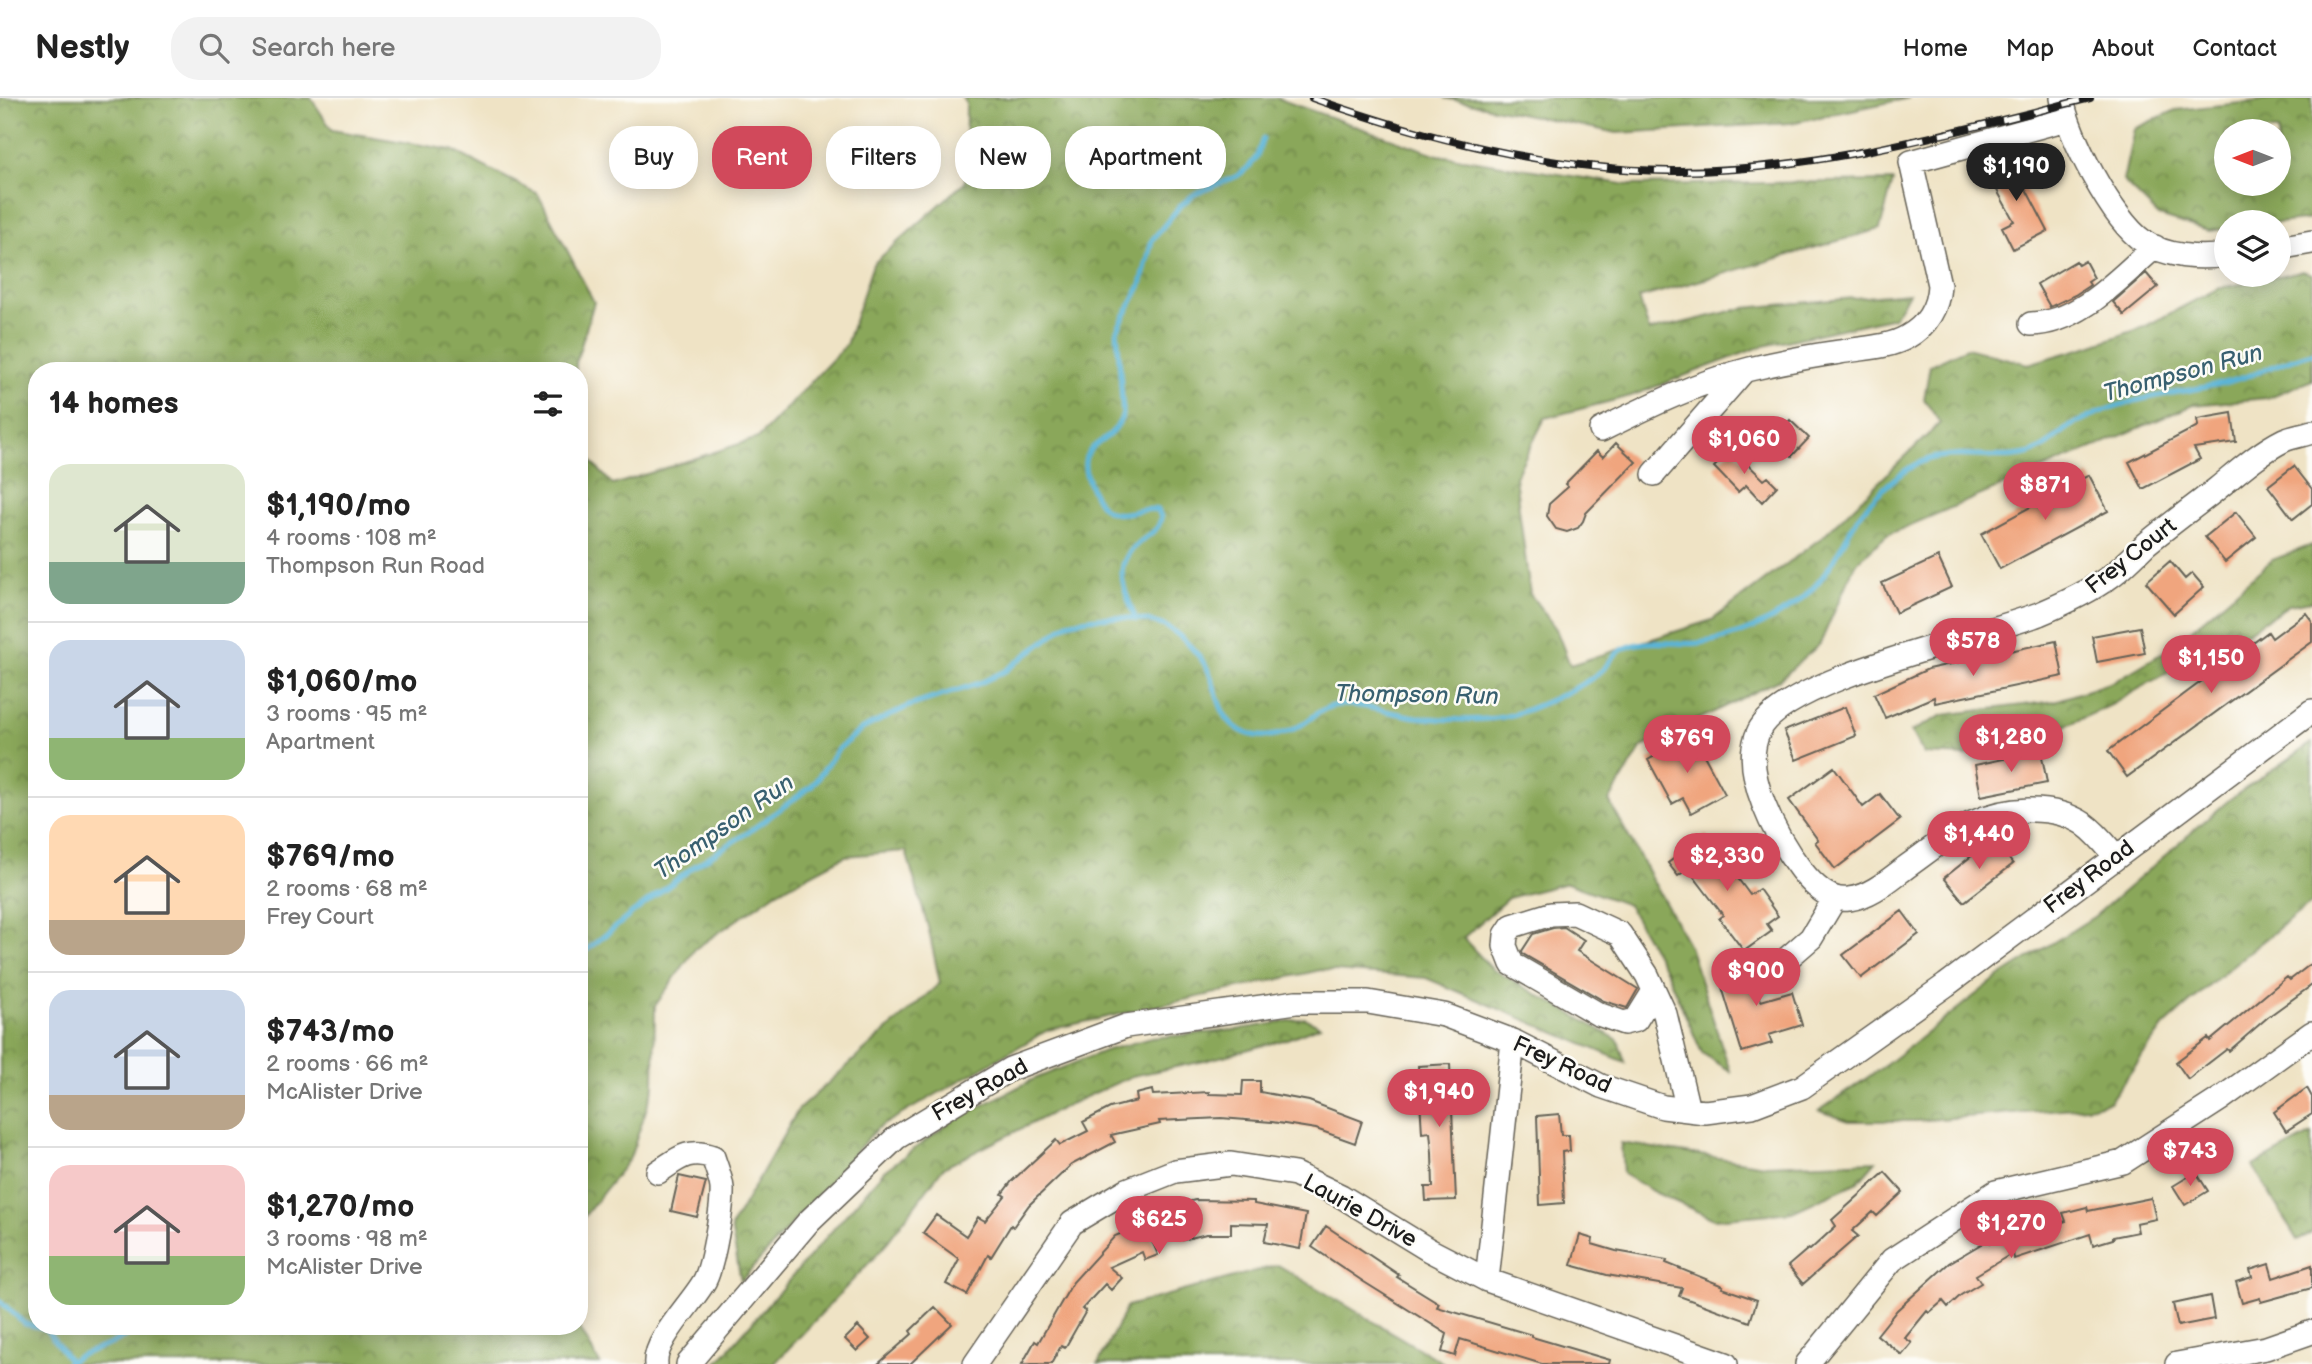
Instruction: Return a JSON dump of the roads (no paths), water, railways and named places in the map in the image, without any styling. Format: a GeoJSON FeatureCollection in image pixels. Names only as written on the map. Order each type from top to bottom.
{"type":"FeatureCollection","features":[{"type":"Feature","properties":{"kind":"street"},"geometry":{"type":"LineString","coordinates":[[1601,430],[1680,392],[1744,371],[1811,356],[1892,344],[1907,337],[1930,316],[1938,297],[1939,285],[1911,162],[2065,108],[2079,150],[2124,222],[2142,241],[2166,253],[2191,257],[2214,256]]}},
{"type":"Feature","properties":{"kind":"street"},"geometry":{"type":"LineString","coordinates":[[2291,246],[2312,242]]}},
{"type":"Feature","properties":{"kind":"street"},"geometry":{"type":"LineString","coordinates":[[2031,324],[2045,324],[2070,314],[2091,301],[2155,247]]}},
{"type":"Feature","properties":{"kind":"street"},"geometry":{"type":"LineString","coordinates":[[1654,474],[1744,371]]}},
{"type":"Feature","properties":{"kind":"street","name":"Frey Court"},"geometry":{"type":"LineString","coordinates":[[1835,898],[1819,888],[1802,871],[1769,817],[1759,790],[1754,745],[1768,718],[1810,691],[1886,661],[2038,614],[2078,596],[2111,576],[2148,543],[2259,455],[2286,439],[2312,432]]}},
{"type":"Feature","properties":{"kind":"street","name":"Frey Road"},"geometry":{"type":"LineString","coordinates":[[688,1364],[809,1222],[896,1138],[1010,1069],[1126,1026],[1296,1002],[1368,1002],[1444,1015],[1513,1041],[1601,1086],[1663,1107],[1705,1112],[1752,1106],[1802,1087],[1946,985],[2312,711]]}},
{"type":"Feature","properties":{"kind":"street"},"geometry":{"type":"LineString","coordinates":[[1774,970],[1811,938],[1835,898],[1848,899],[1878,887],[1971,824],[1994,815],[2041,810],[2064,815],[2083,824],[2099,837],[2116,857]]}},
{"type":"Feature","properties":{"kind":"street"},"geometry":{"type":"LineString","coordinates":[[1654,991],[1636,1020],[1624,1023],[1598,1014],[1512,964],[1505,946],[1506,935],[1512,926],[1551,914],[1575,913],[1620,934],[1654,991],[1665,1014],[1688,1110]]}},
{"type":"Feature","properties":{"kind":"street"},"geometry":{"type":"LineString","coordinates":[[1807,1364],[1892,1260],[1996,1192],[2123,1162],[2222,1098],[2312,1032]]}},
{"type":"Feature","properties":{"kind":"street"},"geometry":{"type":"LineString","coordinates":[[1487,1280],[1513,1041]]}},
{"type":"Feature","properties":{"kind":"street"},"geometry":{"type":"LineString","coordinates":[[656,1364],[663,1340],[705,1279],[713,1257],[722,1188],[713,1157],[701,1153],[686,1154],[658,1172]]}},
{"type":"Feature","properties":{"kind":"street","name":"Laurie Drive"},"geometry":{"type":"LineString","coordinates":[[975,1364],[1072,1223],[1127,1190],[1175,1171],[1231,1164],[1295,1174],[1341,1196],[1429,1250],[1487,1280],[1726,1364]]}},
{"type":"Feature","properties":{"kind":"street"},"geometry":{"type":"LineString","coordinates":[[2177,1364],[2268,1356],[2312,1332]]}},
{"type":"Feature","properties":{"kind":"waterway"},"geometry":{"type":"LineString","coordinates":[[1136,620],[1124,585],[1123,566],[1134,547],[1158,527],[1161,517],[1158,510],[1152,509],[1120,514],[1106,510],[1092,490],[1085,462],[1088,453],[1109,435],[1123,414],[1117,330],[1141,285],[1152,240],[1180,206],[1193,195],[1237,176],[1249,167],[1257,156],[1263,138]]}},
{"type":"Feature","properties":{"kind":"waterway","name":"Thompson Run"},"geometry":{"type":"LineString","coordinates":[[588,949],[696,865],[747,833],[812,786],[838,749],[862,729],[909,706],[980,683],[1005,671],[1068,623],[1093,618],[1122,618],[1163,625],[1182,638],[1207,668],[1222,710],[1232,724],[1255,735],[1271,736],[1287,732],[1324,709],[1341,705],[1437,719],[1503,717],[1568,692],[1600,672],[1617,653],[1629,646],[1712,641],[1742,633],[1784,612],[1816,585],[1859,516],[1876,496],[1904,472],[1925,460],[1955,455],[2001,457],[2031,453],[2045,446],[2073,424],[2114,407],[2231,381],[2312,353]]}},
{"type":"Feature","properties":{"kind":"waterway"},"geometry":{"type":"LineString","coordinates":[[0,1301],[28,1325]]}},
{"type":"Feature","properties":{"kind":"waterway"},"geometry":{"type":"LineString","coordinates":[[50,1335],[69,1360]]}},
{"type":"Feature","properties":{"kind":"waterway","name":"Thompson Run"},"geometry":{"type":"LineString","coordinates":[[66,1364],[126,1335]]}},
{"type":"Feature","properties":{"kind":"railway"},"geometry":{"type":"LineString","coordinates":[[1312,98],[1443,139],[1487,149],[1577,165],[1668,171],[1722,170],[1828,158],[1934,137],[2090,98]]}}]}
